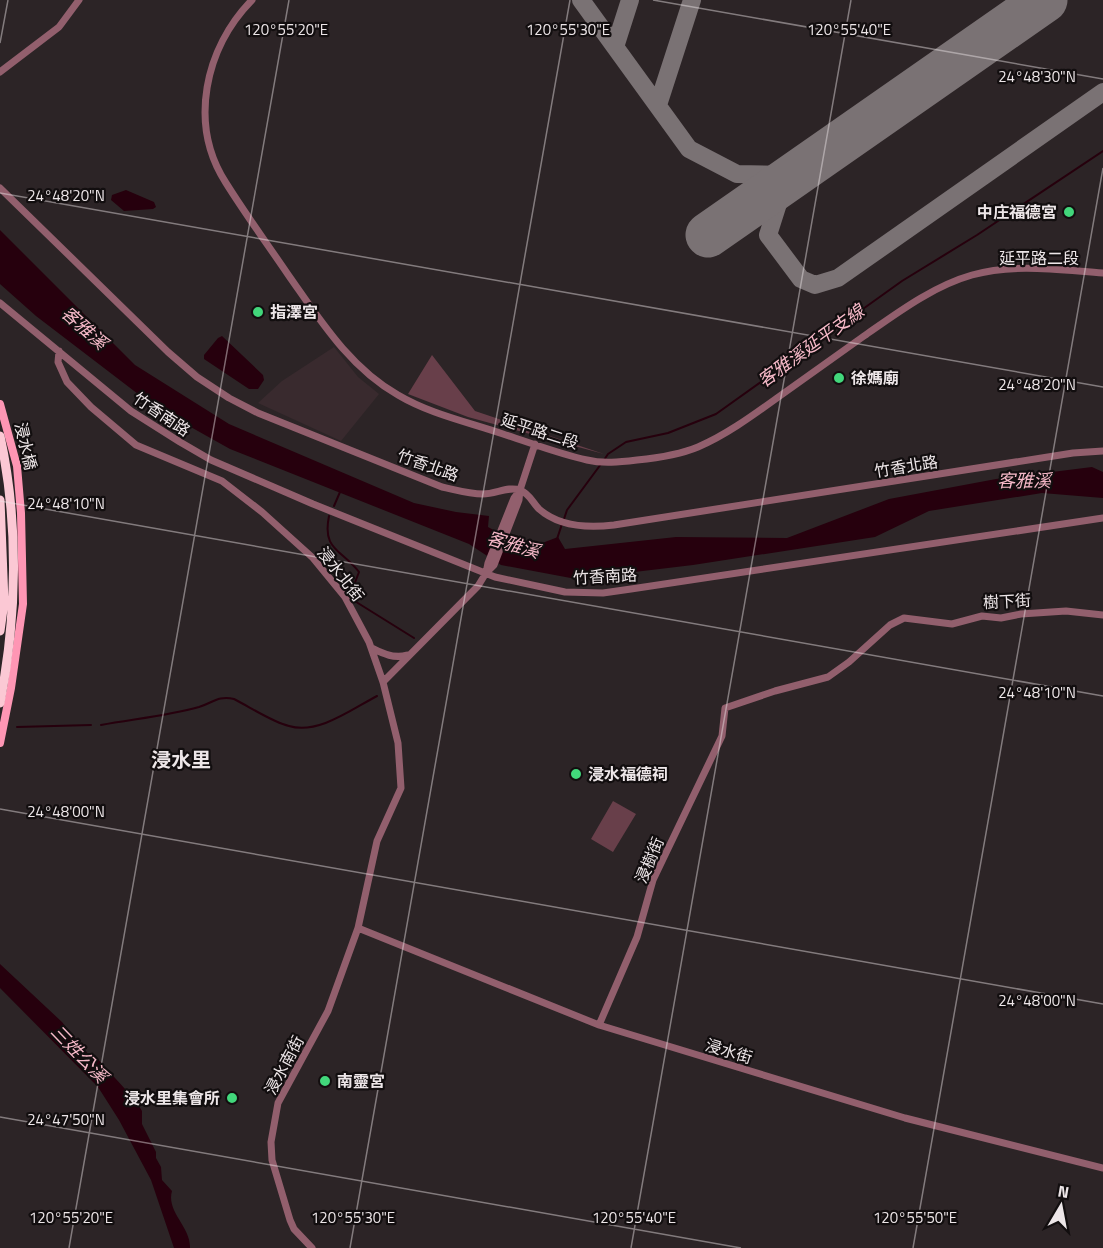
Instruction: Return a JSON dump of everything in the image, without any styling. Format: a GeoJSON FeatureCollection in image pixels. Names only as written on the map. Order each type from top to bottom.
{"type":"FeatureCollection","features":[{"type":"Feature","properties":{"kind":"highway","name":"浸水橋"},"geometry":{"type":"LineString","coordinates":[[0,436],[7,467],[13,558],[13,603]]}},
{"type":"Feature","properties":{"kind":"highway"},"geometry":{"type":"LineString","coordinates":[[0,500],[13,603],[0,703]]}},
{"type":"Feature","properties":{"kind":"highway"},"geometry":{"type":"LineString","coordinates":[[0,631],[13,603]]}},
{"type":"Feature","properties":{"kind":"main road","name":"浸水橋"},"geometry":{"type":"LineString","coordinates":[[0,404],[17,466],[21,513],[13,603]]}},
{"type":"Feature","properties":{"kind":"main road"},"geometry":{"type":"LineString","coordinates":[[0,743],[11,688],[13,603]]}},
{"type":"Feature","properties":{"kind":"street"},"geometry":{"type":"LineString","coordinates":[[0,72],[59,27],[79,0]]}},
{"type":"Feature","properties":{"kind":"street","name":"延平路二段"},"geometry":{"type":"LineString","coordinates":[[252,0],[236,17],[223,37],[213,63],[206,98],[205,129],[212,156],[235,198],[319,318],[357,364],[378,382],[424,408],[535,444],[588,460],[615,463],[660,458],[694,449],[718,437],[913,303],[943,287],[972,275],[1014,268],[1103,273]]}},
{"type":"Feature","properties":{"kind":"street","name":"竹香北路"},"geometry":{"type":"LineString","coordinates":[[0,188],[168,352],[197,377],[229,398],[288,426],[442,487],[485,494],[512,489],[520,490],[530,495],[542,512],[571,524],[600,527],[615,525],[1073,453],[1103,451]]}},
{"type":"Feature","properties":{"kind":"street","name":"竹香南路"},"geometry":{"type":"LineString","coordinates":[[0,303],[131,411],[211,460],[313,504],[495,577],[566,592],[603,593],[1103,518]]}},
{"type":"Feature","properties":{"kind":"street","name":"浸水北街"},"geometry":{"type":"LineString","coordinates":[[59,351],[58,362],[67,382],[136,445],[222,481],[262,512],[313,558],[345,597],[371,648],[383,681],[398,743],[401,788],[377,841],[358,928]]}},
{"type":"Feature","properties":{"kind":"street"},"geometry":{"type":"LineString","coordinates":[[383,681],[478,586],[491,564],[535,444]]}},
{"type":"Feature","properties":{"kind":"street","name":"樹下街"},"geometry":{"type":"LineString","coordinates":[[725,708],[828,677],[855,657],[890,625],[904,618],[952,624],[982,616],[1001,618],[1021,614],[1066,611],[1103,615]]}},
{"type":"Feature","properties":{"kind":"street"},"geometry":{"type":"LineString","coordinates":[[371,648],[391,656],[401,657],[409,654]]}},
{"type":"Feature","properties":{"kind":"street","name":"浸樹街"},"geometry":{"type":"LineString","coordinates":[[599,1025],[637,937],[653,880],[722,736],[725,708]]}},
{"type":"Feature","properties":{"kind":"street","name":"浸水街"},"geometry":{"type":"LineString","coordinates":[[358,928],[599,1025],[905,1118],[1103,1168]]}},
{"type":"Feature","properties":{"kind":"street","name":"浸水南街"},"geometry":{"type":"LineString","coordinates":[[312,1248],[294,1229],[290,1220],[272,1160],[273,1121],[278,1103],[328,1011],[358,928]]}},
{"type":"Feature","properties":{"kind":"shaded area"},"geometry":{"type":"Polygon","coordinates":[[[334,347],[358,377],[379,394],[341,441],[258,403],[282,381],[334,347]]]}},
{"type":"Feature","properties":{"kind":"shaded area"},"geometry":{"type":"Polygon","coordinates":[[[432,355],[475,411],[604,454],[468,417],[408,394],[432,355]]]}},
{"type":"Feature","properties":{"kind":"shaded area"},"geometry":{"type":"Polygon","coordinates":[[[613,801],[636,814],[613,852],[591,839],[613,801]]]}},
{"type":"Feature","properties":{"kind":"water"},"geometry":{"type":"Polygon","coordinates":[[[126,190],[154,202],[156,207],[124,211],[111,200],[112,195],[126,190]]]}},
{"type":"Feature","properties":{"kind":"water","name":"客雅溪"},"geometry":{"type":"Polygon","coordinates":[[[0,230],[135,365],[229,424],[414,503],[489,516],[488,527],[512,540],[537,545],[558,537],[565,549],[676,537],[787,538],[889,499],[996,479],[1092,467],[1103,472],[1103,498],[1042,493],[929,511],[875,537],[693,565],[576,579],[501,565],[469,544],[230,449],[155,407],[36,316],[0,284],[0,230]]]}},
{"type":"Feature","properties":{"kind":"water"},"geometry":{"type":"Polygon","coordinates":[[[222,336],[263,375],[264,380],[258,389],[249,389],[204,359],[204,355],[222,336]]]}},
{"type":"Feature","properties":{"kind":"water","name":"三姓公溪"},"geometry":{"type":"Polygon","coordinates":[[[0,964],[62,1022],[89,1055],[95,1056],[136,1101],[142,1111],[142,1124],[161,1167],[162,1180],[172,1191],[172,1206],[187,1233],[190,1248],[174,1248],[151,1180],[119,1120],[98,1087],[0,988],[0,964]]]}},
{"type":"Feature","properties":{"kind":"waterway","name":"客雅溪延平支線"},"geometry":{"type":"LineString","coordinates":[[604,460],[608,454],[626,442],[668,433],[716,414],[902,281],[977,235],[1103,151]]}},
{"type":"Feature","properties":{"kind":"waterway","name":"客雅溪延平支線"},"geometry":{"type":"LineString","coordinates":[[564,519],[567,510],[601,464]]}},
{"type":"Feature","properties":{"kind":"waterway"},"geometry":{"type":"LineString","coordinates":[[334,506],[340,492]]}},
{"type":"Feature","properties":{"kind":"waterway"},"geometry":{"type":"LineString","coordinates":[[329,516],[328,536],[331,543],[359,572],[351,593],[353,600],[414,638]]}},
{"type":"Feature","properties":{"kind":"waterway","name":"客雅溪延平支線"},"geometry":{"type":"LineString","coordinates":[[557,539],[562,524]]}},
{"type":"Feature","properties":{"kind":"waterway"},"geometry":{"type":"LineString","coordinates":[[101,725],[175,713],[229,698],[282,724],[300,728],[311,727],[346,714],[377,696]]}},
{"type":"Feature","properties":{"kind":"waterway"},"geometry":{"type":"LineString","coordinates":[[17,727],[91,725]]}},
{"type":"Feature","properties":{"kind":"taxiway"},"geometry":{"type":"LineString","coordinates":[[581,0],[689,149],[737,174],[794,175]]}},
{"type":"Feature","properties":{"kind":"taxiway"},"geometry":{"type":"LineString","coordinates":[[615,47],[630,0]]}},
{"type":"Feature","properties":{"kind":"taxiway"},"geometry":{"type":"LineString","coordinates":[[658,105],[692,0]]}},
{"type":"Feature","properties":{"kind":"taxiway"},"geometry":{"type":"LineString","coordinates":[[794,175],[782,191],[768,235],[801,279],[815,285],[838,278],[1103,92]]}},
{"type":"Feature","properties":{"kind":"runway"},"geometry":{"type":"LineString","coordinates":[[708,235],[1045,0]]}},
{"type":"Feature","properties":{"kind":"place","name":"中庄福德宮"},"geometry":{"type":"Point","coordinates":[1069,212]}},
{"type":"Feature","properties":{"kind":"place","name":"指澤宮"},"geometry":{"type":"Point","coordinates":[258,312]}},
{"type":"Feature","properties":{"kind":"place","name":"徐媽廟"},"geometry":{"type":"Point","coordinates":[839,378]}},
{"type":"Feature","properties":{"kind":"place","name":"浸水福德祠"},"geometry":{"type":"Point","coordinates":[576,774]}},
{"type":"Feature","properties":{"kind":"place","name":"南靈宮"},"geometry":{"type":"Point","coordinates":[325,1081]}},
{"type":"Feature","properties":{"kind":"place","name":"浸水里集會所"},"geometry":{"type":"Point","coordinates":[232,1098]}},
{"type":"Feature","properties":{"kind":"district","name":"浸水里"},"geometry":{"type":"Point","coordinates":[181,760]}}]}
